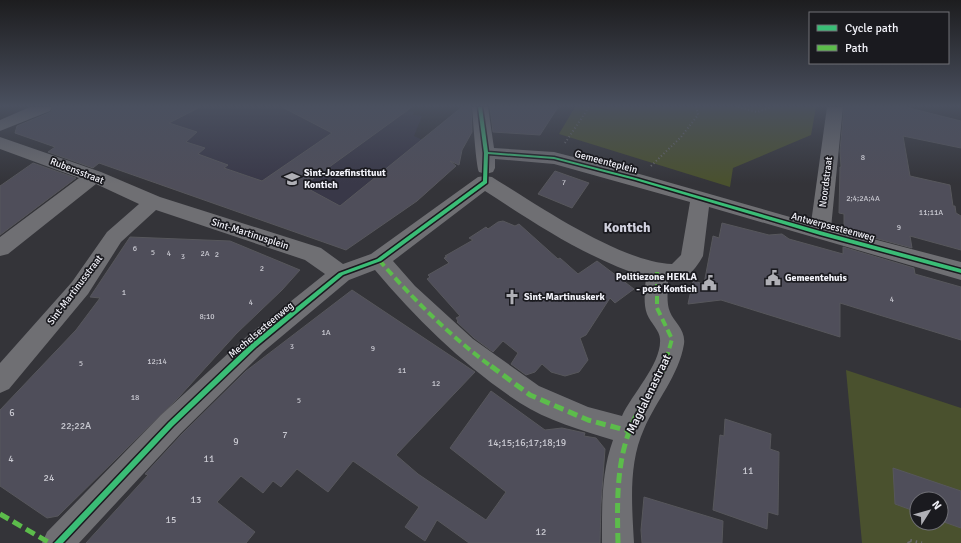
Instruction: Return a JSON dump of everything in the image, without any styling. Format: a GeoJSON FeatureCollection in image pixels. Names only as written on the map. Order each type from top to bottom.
{"type":"FeatureCollection","features":[{"type":"Feature","properties":{"kind":"street"},"geometry":{"type":"LineString","coordinates":[[483,132],[486,153],[485,182],[546,220],[629,263],[657,272],[676,273],[692,256],[700,198]]}},
{"type":"Feature","properties":{"kind":"street","name":"Noordstraat"},"geometry":{"type":"LineString","coordinates":[[820,233],[832,132]]}},
{"type":"Feature","properties":{"kind":"street","name":"Rubensstraat"},"geometry":{"type":"LineString","coordinates":[[0,143],[94,176],[153,202]]}},
{"type":"Feature","properties":{"kind":"street","name":"Gemeenteplein"},"geometry":{"type":"LineString","coordinates":[[486,153],[554,158],[636,179],[700,198]]}},
{"type":"Feature","properties":{"kind":"street"},"geometry":{"type":"LineString","coordinates":[[0,248],[94,176]]}},
{"type":"Feature","properties":{"kind":"street","name":"Mechelsesteenweg"},"geometry":{"type":"LineString","coordinates":[[58,543],[171,424],[254,345],[341,274],[379,260],[485,182]]}},
{"type":"Feature","properties":{"kind":"street","name":"Antwerpsesteenweg"},"geometry":{"type":"LineString","coordinates":[[700,198],[820,233],[961,271]]}},
{"type":"Feature","properties":{"kind":"street","name":"Sint-Martinusplein"},"geometry":{"type":"LineString","coordinates":[[153,202],[313,254],[341,274]]}},
{"type":"Feature","properties":{"kind":"street","name":"Sint-Martinusstraat"},"geometry":{"type":"LineString","coordinates":[[0,381],[33,345],[80,288],[114,237],[153,202]]}},
{"type":"Feature","properties":{"kind":"street"},"geometry":{"type":"LineString","coordinates":[[379,260],[407,292],[464,346],[530,394],[560,410],[588,420],[629,431]]}},
{"type":"Feature","properties":{"kind":"street","name":"Magdalenastraat"},"geometry":{"type":"LineString","coordinates":[[618,530],[616,491],[629,431],[667,360],[673,342],[670,330],[657,311],[657,272]]}},
{"type":"Feature","properties":{"kind":"path"},"geometry":{"type":"LineString","coordinates":[[554,158],[572,132]]}},
{"type":"Feature","properties":{"kind":"path"},"geometry":{"type":"LineString","coordinates":[[636,179],[685,132]]}},
{"type":"Feature","properties":{"kind":"path"},"geometry":{"type":"LineString","coordinates":[[909,543],[908,540],[922,543]]}},
{"type":"Feature","properties":{"kind":"shaded area","name":"Sint-Jozefinstituut Kontich"},"geometry":{"type":"Polygon","coordinates":[[[415,132],[414,136],[442,149],[462,150],[447,174],[417,201],[347,249],[344,249],[55,147],[48,141],[44,143],[15,133],[415,132]]]}},
{"type":"Feature","properties":{"kind":"green space"},"geometry":{"type":"Polygon","coordinates":[[[560,132],[811,132],[811,135],[733,168],[730,187],[559,134],[560,132]]]}},
{"type":"Feature","properties":{"kind":"green space"},"geometry":{"type":"Polygon","coordinates":[[[846,370],[961,408],[961,543],[862,543],[846,370]]]}},
{"type":"Feature","properties":{"kind":"building"},"geometry":{"type":"Polygon","coordinates":[[[197,132],[186,142],[205,148],[198,154],[228,165],[224,168],[262,181],[332,133],[331,132],[377,132],[303,186],[340,206],[431,132],[472,132],[462,150],[459,165],[450,161],[456,166],[417,201],[346,250],[99,163],[93,168],[48,152],[55,147],[15,133],[197,132]]]}},
{"type":"Feature","properties":{"kind":"building"},"geometry":{"type":"Polygon","coordinates":[[[498,132],[542,132],[540,135],[498,132]]]}},
{"type":"Feature","properties":{"kind":"building"},"geometry":{"type":"Polygon","coordinates":[[[842,132],[961,132],[961,148],[903,136],[910,176],[950,185],[953,206],[955,206],[956,213],[961,216],[961,250],[910,236],[912,248],[844,230],[844,214],[839,213],[841,167],[840,151],[842,132]]]}},
{"type":"Feature","properties":{"kind":"building"},"geometry":{"type":"Polygon","coordinates":[[[33,163],[76,178],[0,235],[0,186],[33,163]]]}},
{"type":"Feature","properties":{"kind":"building"},"geometry":{"type":"Polygon","coordinates":[[[555,171],[589,183],[572,208],[538,194],[555,171]]]}},
{"type":"Feature","properties":{"kind":"building","name":"Sint-Martinuskerk"},"geometry":{"type":"Polygon","coordinates":[[[503,221],[515,226],[519,224],[558,259],[560,258],[578,274],[597,261],[634,289],[615,303],[610,298],[586,335],[580,338],[588,360],[579,372],[565,376],[551,372],[542,364],[535,372],[526,375],[511,364],[518,353],[503,341],[493,352],[474,338],[457,322],[458,321],[456,318],[460,316],[427,279],[430,277],[428,275],[449,263],[444,258],[447,257],[445,256],[473,240],[469,238],[486,227],[488,229],[498,222],[503,221]]]}},
{"type":"Feature","properties":{"kind":"building"},"geometry":{"type":"Polygon","coordinates":[[[722,223],[769,235],[782,234],[789,239],[843,254],[843,247],[914,268],[915,274],[961,287],[961,340],[840,303],[840,337],[721,300],[688,304],[693,281],[704,284],[713,236],[719,238],[722,223]]]}},
{"type":"Feature","properties":{"kind":"building"},"geometry":{"type":"Polygon","coordinates":[[[130,237],[230,241],[300,270],[282,290],[236,334],[179,397],[58,516],[47,518],[0,486],[0,410],[76,330],[100,298],[90,297],[130,237]]]}},
{"type":"Feature","properties":{"kind":"building"},"geometry":{"type":"Polygon","coordinates":[[[352,290],[475,372],[396,455],[418,474],[486,520],[506,492],[450,448],[491,391],[545,430],[562,428],[585,433],[584,436],[596,438],[605,449],[600,543],[469,543],[437,520],[425,541],[405,527],[419,507],[353,461],[328,492],[297,469],[281,487],[273,481],[263,493],[241,476],[217,502],[255,532],[246,543],[86,543],[148,475],[145,474],[182,434],[246,371],[352,290]]]}},
{"type":"Feature","properties":{"kind":"building"},"geometry":{"type":"Polygon","coordinates":[[[725,419],[771,434],[770,449],[779,452],[778,515],[768,512],[767,529],[713,510],[720,435],[724,436],[725,419]]]}},
{"type":"Feature","properties":{"kind":"building"},"geometry":{"type":"Polygon","coordinates":[[[893,468],[961,491],[961,528],[949,524],[949,491],[909,491],[909,509],[895,504],[893,468]]]}},
{"type":"Feature","properties":{"kind":"building"},"geometry":{"type":"Polygon","coordinates":[[[644,497],[723,521],[722,543],[642,543],[641,530],[644,497]]]}},
{"type":"Feature","properties":{"kind":"marked path"},"geometry":{"type":"LineString","coordinates":[[379,260],[407,292],[464,346],[530,395],[588,420],[629,431]]}},
{"type":"Feature","properties":{"kind":"marked path"},"geometry":{"type":"LineString","coordinates":[[618,543],[618,487],[624,446],[639,411],[665,366],[672,344],[672,335],[660,316],[657,308],[657,272]]}},
{"type":"Feature","properties":{"kind":"marked path"},"geometry":{"type":"LineString","coordinates":[[0,514],[50,543]]}},
{"type":"Feature","properties":{"kind":"cycle path"},"geometry":{"type":"LineString","coordinates":[[58,543],[171,424],[254,345],[341,274],[379,260],[485,182],[486,153],[483,132]]}},
{"type":"Feature","properties":{"kind":"cycle path"},"geometry":{"type":"LineString","coordinates":[[486,153],[554,158],[636,179],[820,233],[961,271]]}},
{"type":"Feature","properties":{"kind":"place","name":"Sint-Jozefinstituut Kontich"},"geometry":{"type":"Point","coordinates":[292,179]}},
{"type":"Feature","properties":{"kind":"place","name":"Gemeentehuis"},"geometry":{"type":"Point","coordinates":[773,278]}},
{"type":"Feature","properties":{"kind":"place","name":"Politiezone HEKLA - post Kontich"},"geometry":{"type":"Point","coordinates":[709,283]}},
{"type":"Feature","properties":{"kind":"place","name":"Sint-Martinuskerk"},"geometry":{"type":"Point","coordinates":[512,297]}},
{"type":"Feature","properties":{"kind":"district","name":"Kontich"},"geometry":{"type":"Point","coordinates":[627,227]}}]}
